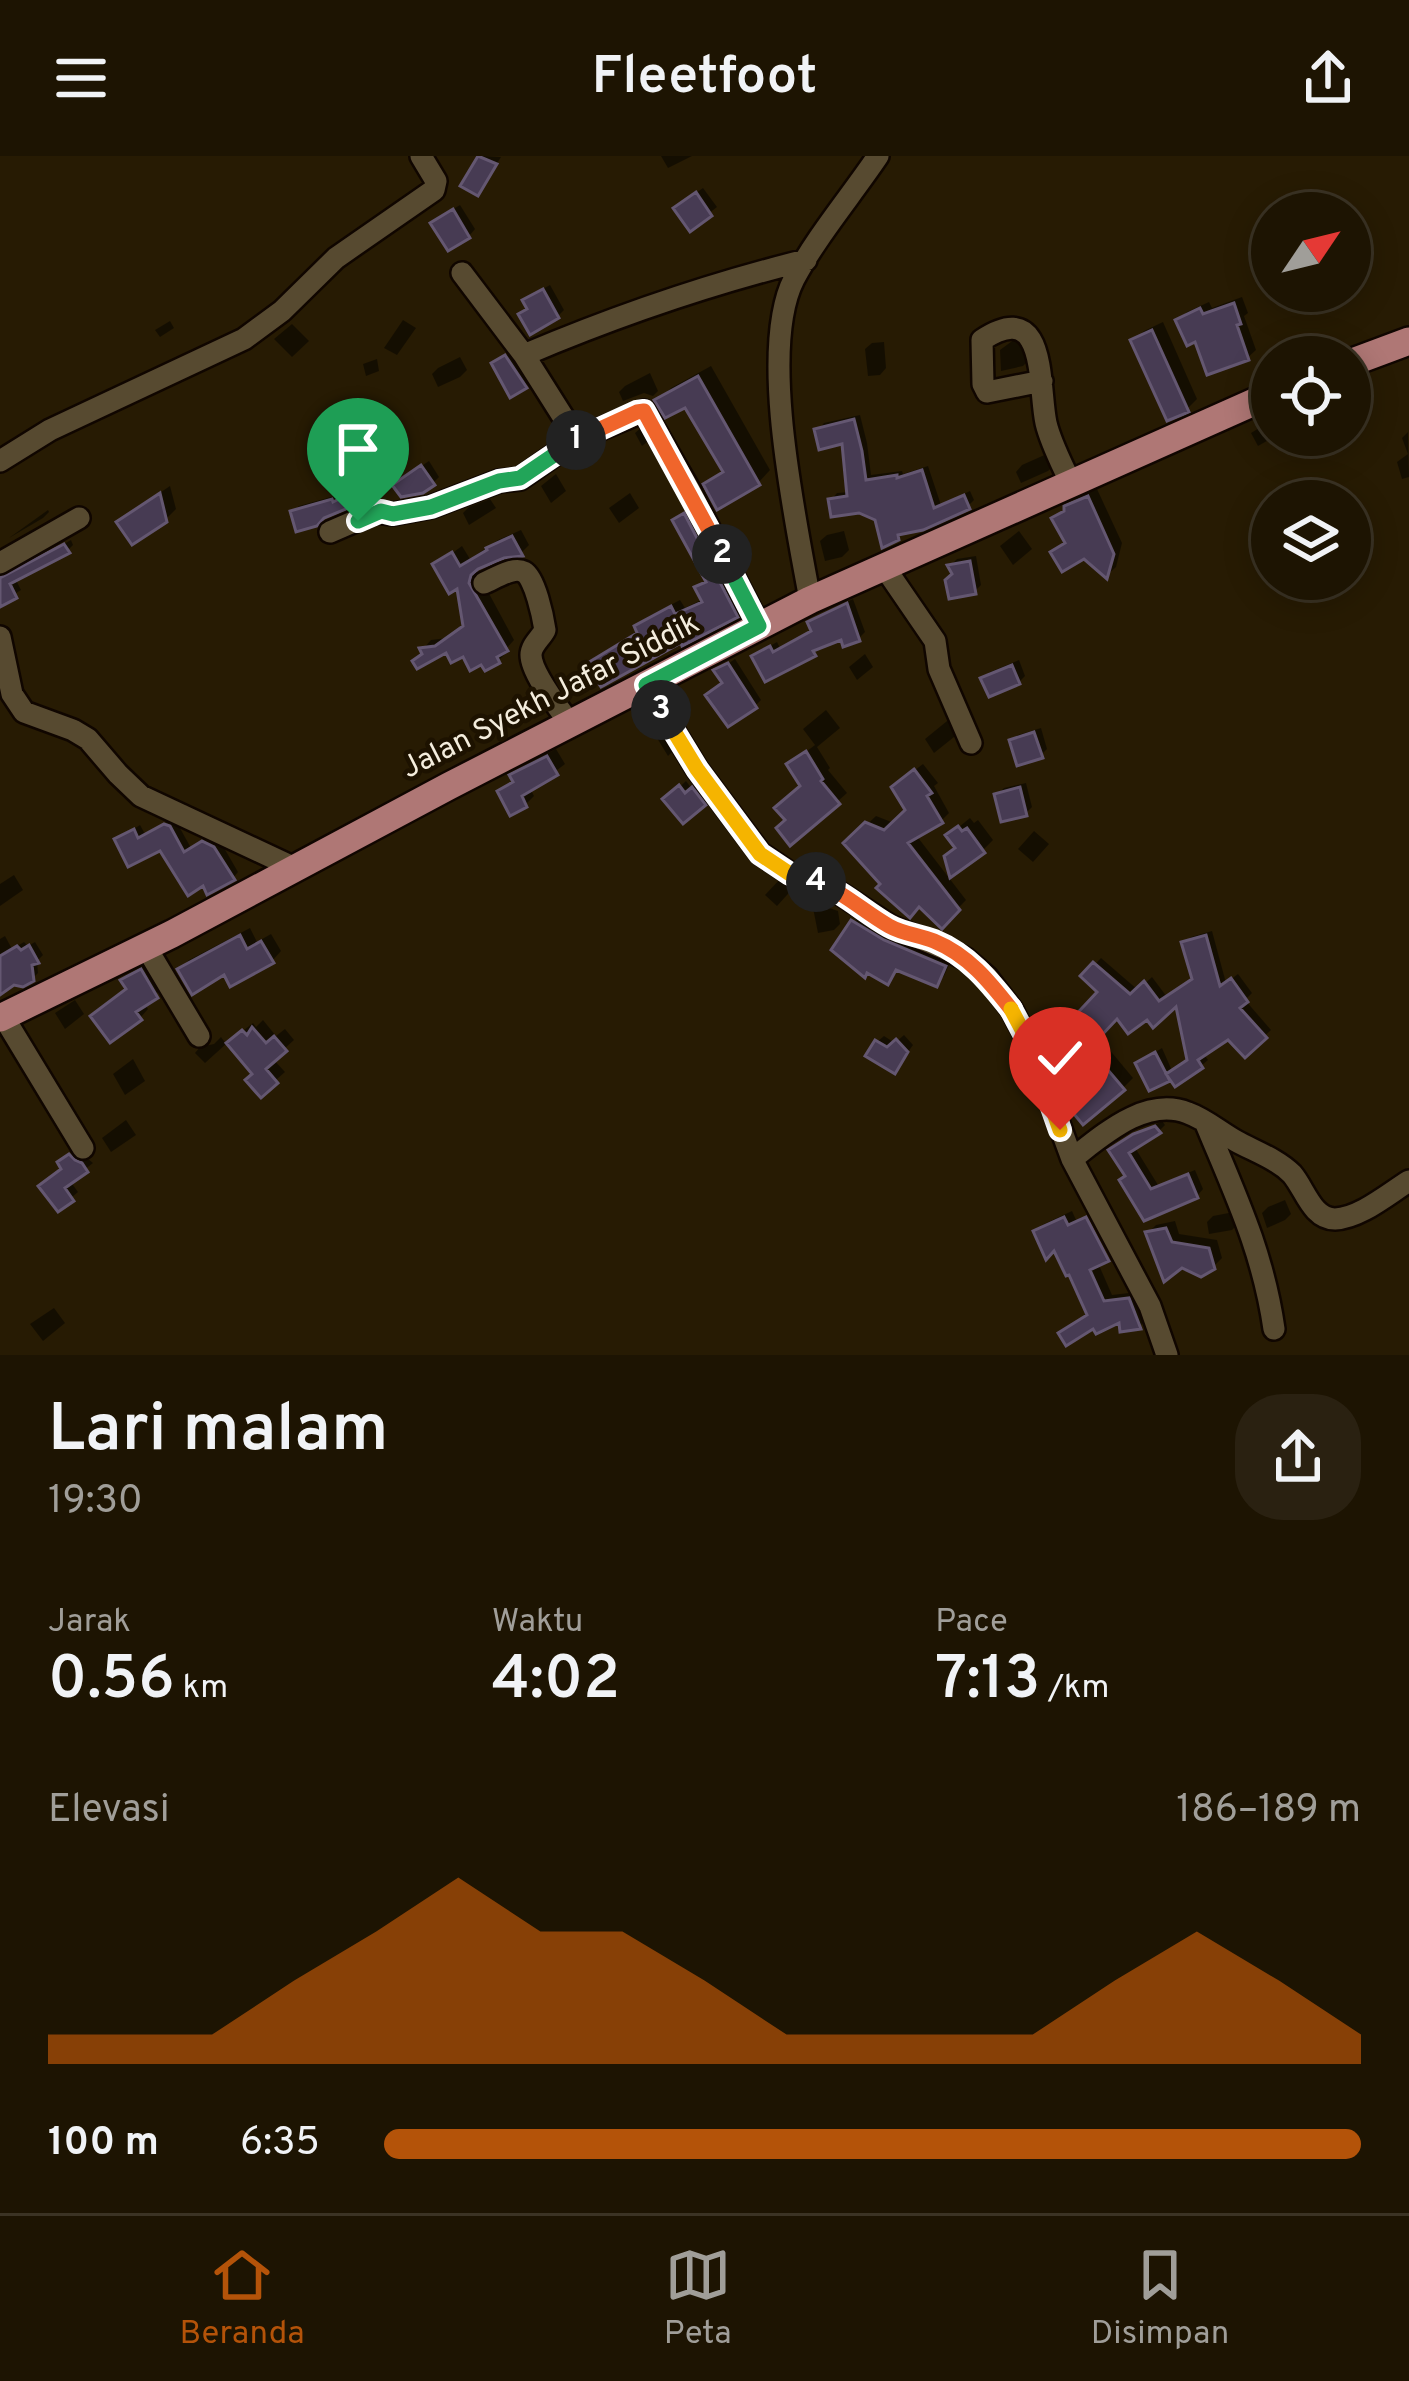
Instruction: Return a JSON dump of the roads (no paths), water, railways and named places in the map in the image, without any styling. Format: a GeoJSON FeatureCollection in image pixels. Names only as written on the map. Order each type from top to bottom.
{"type":"FeatureCollection","features":[{"type":"Feature","properties":{"kind":"main road"},"geometry":{"type":"LineString","coordinates":[[1371,355],[1409,341]]}},
{"type":"Feature","properties":{"kind":"main road","name":"Jalan Syekh Jafar Siddik"},"geometry":{"type":"LineString","coordinates":[[2,1017],[298,869],[810,600],[1251,403]]}},
{"type":"Feature","properties":{"kind":"street"},"geometry":{"type":"LineString","coordinates":[[0,461],[50,430],[244,339],[270,322],[336,258],[434,190],[436,181],[421,156]]}},
{"type":"Feature","properties":{"kind":"street"},"geometry":{"type":"LineString","coordinates":[[810,600],[787,458],[779,373],[782,315],[795,278],[878,156]]}},
{"type":"Feature","properties":{"kind":"street"},"geometry":{"type":"LineString","coordinates":[[524,355],[653,304],[806,260]]}},
{"type":"Feature","properties":{"kind":"street"},"geometry":{"type":"LineString","coordinates":[[462,274],[524,355],[577,439]]}},
{"type":"Feature","properties":{"kind":"street"},"geometry":{"type":"LineString","coordinates":[[1042,381],[1046,424],[1071,484]]}},
{"type":"Feature","properties":{"kind":"street"},"geometry":{"type":"LineString","coordinates":[[330,532],[376,512],[431,507],[499,481],[520,478],[577,439],[644,411],[759,626]]}},
{"type":"Feature","properties":{"kind":"street"},"geometry":{"type":"LineString","coordinates":[[0,562],[79,518]]}},
{"type":"Feature","properties":{"kind":"street"},"geometry":{"type":"LineString","coordinates":[[885,568],[935,641],[939,669],[971,742]]}},
{"type":"Feature","properties":{"kind":"street"},"geometry":{"type":"LineString","coordinates":[[484,583],[511,572],[528,576],[545,630],[531,658],[570,724]]}},
{"type":"Feature","properties":{"kind":"street"},"geometry":{"type":"LineString","coordinates":[[0,638],[12,694],[24,712],[88,739],[141,796],[298,869]]}},
{"type":"Feature","properties":{"kind":"street"},"geometry":{"type":"LineString","coordinates":[[646,685],[697,769],[760,854],[790,874],[838,892],[890,926],[966,959],[987,977],[1030,1045],[1072,1159],[1150,1306],[1167,1355]]}},
{"type":"Feature","properties":{"kind":"street"},"geometry":{"type":"LineString","coordinates":[[146,947],[199,1036]]}},
{"type":"Feature","properties":{"kind":"street"},"geometry":{"type":"LineString","coordinates":[[2,1017],[83,1148]]}},
{"type":"Feature","properties":{"kind":"street"},"geometry":{"type":"LineString","coordinates":[[1072,1159],[1109,1131],[1159,1109],[1188,1113],[1290,1172],[1313,1207],[1329,1219],[1358,1212],[1409,1181]]}},
{"type":"Feature","properties":{"kind":"street"},"geometry":{"type":"LineString","coordinates":[[1205,1123],[1256,1242],[1274,1329]]}}]}
